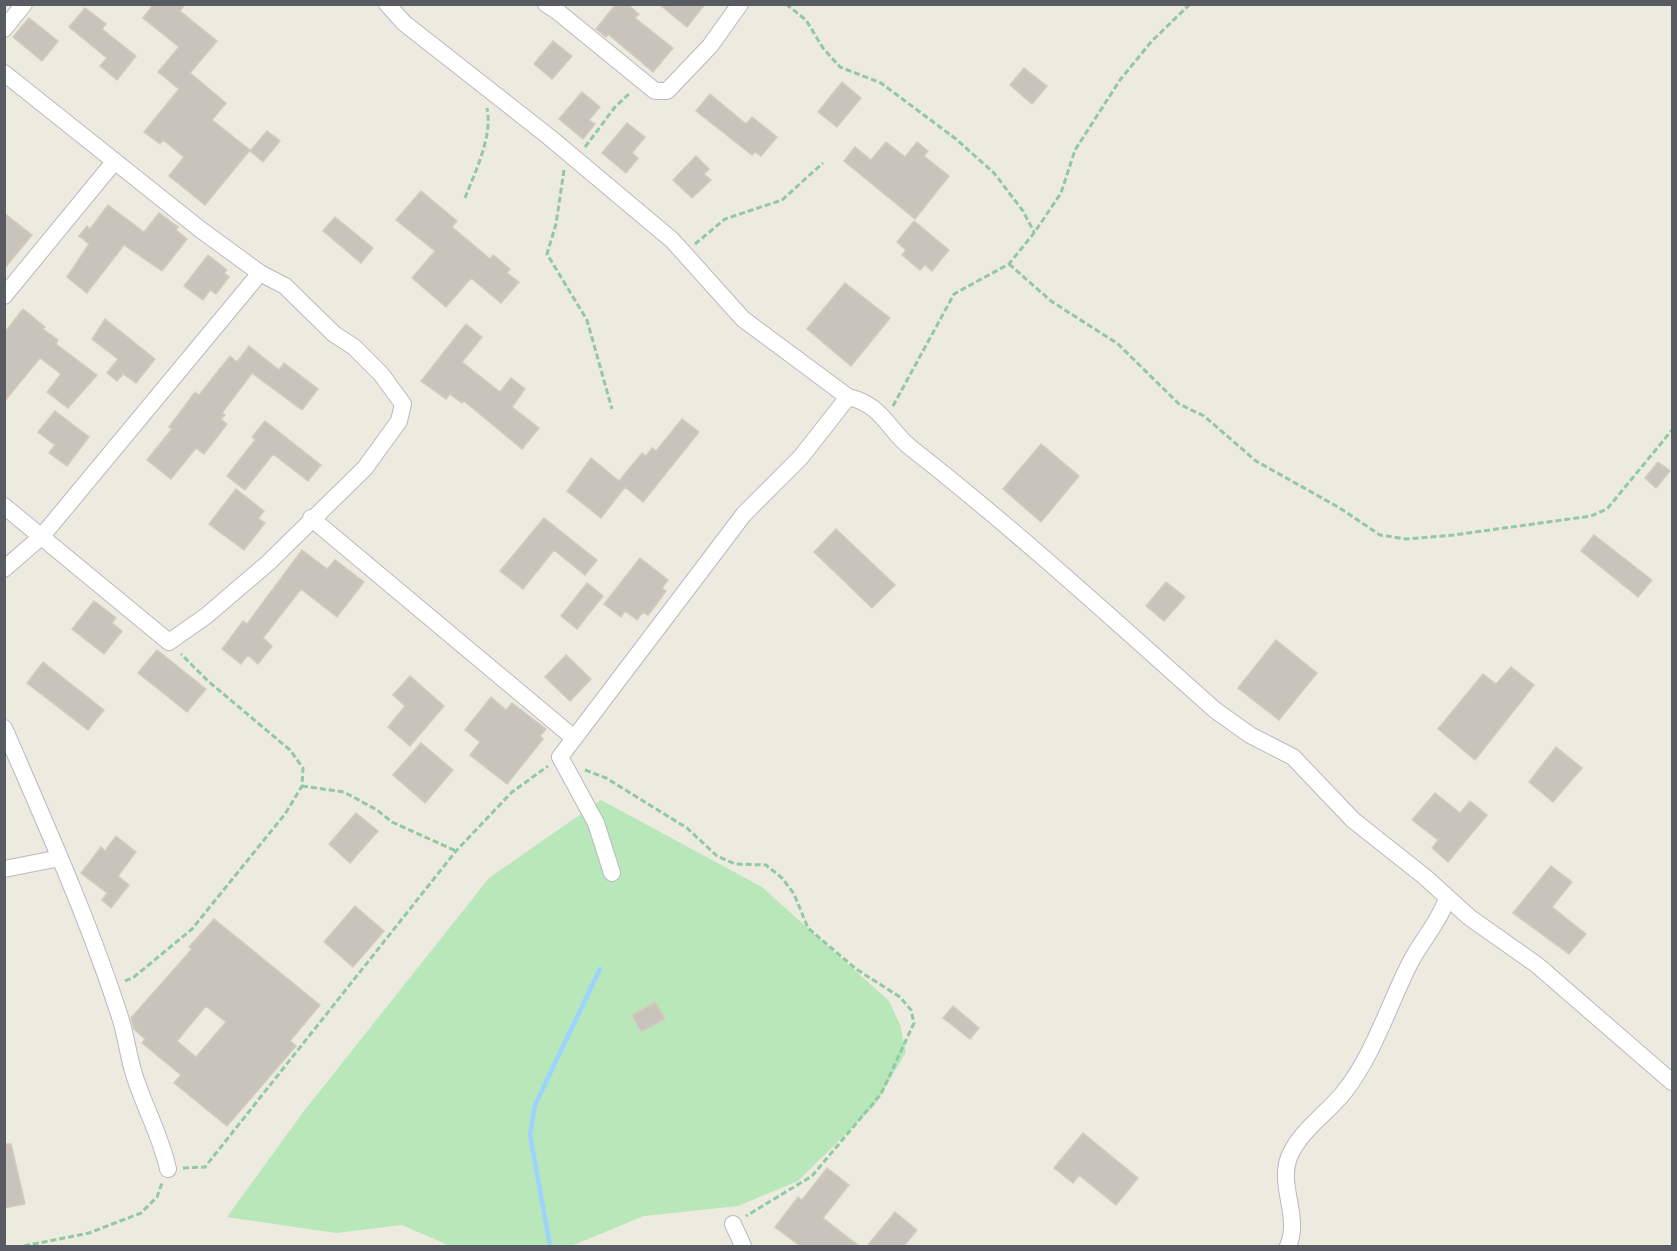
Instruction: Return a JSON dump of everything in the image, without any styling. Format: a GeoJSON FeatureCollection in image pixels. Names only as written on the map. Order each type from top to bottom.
{"type":"FeatureCollection","features":[{"type":"Feature","properties":{"kind":"street"},"geometry":{"type":"LineString","coordinates":[[4,29],[24,4]]}},
{"type":"Feature","properties":{"kind":"street"},"geometry":{"type":"LineString","coordinates":[[387,4],[404,23],[571,156],[684,253],[743,319],[848,398],[861,400],[885,417],[908,446],[993,513],[1215,710],[1250,735],[1293,757],[1353,820],[1425,877],[1447,898],[1537,965],[1672,1082]]}},
{"type":"Feature","properties":{"kind":"street"},"geometry":{"type":"LineString","coordinates":[[546,4],[557,10],[655,90],[666,91],[710,46],[740,4]]}},
{"type":"Feature","properties":{"kind":"street"},"geometry":{"type":"LineString","coordinates":[[4,73],[114,162],[260,273],[285,286],[334,334],[354,347],[381,374],[403,404],[399,422],[365,468],[311,518],[268,563],[206,616],[169,642],[4,506]]}},
{"type":"Feature","properties":{"kind":"street"},"geometry":{"type":"LineString","coordinates":[[4,296],[114,162]]}},
{"type":"Feature","properties":{"kind":"street"},"geometry":{"type":"LineString","coordinates":[[4,568],[42,536],[260,273]]}},
{"type":"Feature","properties":{"kind":"street"},"geometry":{"type":"LineString","coordinates":[[612,873],[596,823],[560,757],[744,514],[801,457],[848,398]]}},
{"type":"Feature","properties":{"kind":"street"},"geometry":{"type":"LineString","coordinates":[[311,518],[574,738]]}},
{"type":"Feature","properties":{"kind":"street"},"geometry":{"type":"LineString","coordinates":[[4,728],[60,858],[121,1018],[134,1074],[163,1146],[168,1168]]}},
{"type":"Feature","properties":{"kind":"street"},"geometry":{"type":"LineString","coordinates":[[4,869],[60,858]]}},
{"type":"Feature","properties":{"kind":"street"},"geometry":{"type":"LineString","coordinates":[[1288,1246],[1293,1226],[1286,1177],[1288,1159],[1307,1130],[1344,1092],[1357,1074],[1376,1040],[1410,963],[1442,913],[1447,898]]}},
{"type":"Feature","properties":{"kind":"street"},"geometry":{"type":"LineString","coordinates":[[733,1224],[743,1246]]}},
{"type":"Feature","properties":{"kind":"path"},"geometry":{"type":"LineString","coordinates":[[786,4],[806,20],[823,48],[840,67],[881,83],[956,139],[994,173],[1023,211],[1034,233]]}},
{"type":"Feature","properties":{"kind":"path"},"geometry":{"type":"LineString","coordinates":[[885,417],[908,383],[954,294],[1009,264],[1034,233],[1061,193],[1075,150],[1120,80],[1151,42],[1190,4]]}},
{"type":"Feature","properties":{"kind":"path"},"geometry":{"type":"LineString","coordinates":[[612,409],[587,320],[570,297],[547,254],[571,156],[615,107],[643,81]]}},
{"type":"Feature","properties":{"kind":"path"},"geometry":{"type":"LineString","coordinates":[[465,198],[483,146],[489,116],[482,85]]}},
{"type":"Feature","properties":{"kind":"path"},"geometry":{"type":"LineString","coordinates":[[684,253],[725,219],[782,200],[823,163]]}},
{"type":"Feature","properties":{"kind":"path"},"geometry":{"type":"LineString","coordinates":[[1009,264],[1051,301],[1118,344],[1179,404],[1204,416],[1256,462],[1338,507],[1380,535],[1406,538],[1454,536],[1591,516],[1607,509],[1672,430]]}},
{"type":"Feature","properties":{"kind":"path"},"geometry":{"type":"LineString","coordinates":[[109,987],[134,977],[192,929],[285,814],[302,786],[303,768],[290,750],[208,681],[169,642]]}},
{"type":"Feature","properties":{"kind":"path"},"geometry":{"type":"LineString","coordinates":[[24,1246],[89,1233],[141,1213],[157,1197],[168,1168],[205,1167],[456,851],[512,792],[560,757],[606,778],[687,828],[717,856],[735,864],[766,865],[782,878],[794,894],[808,928],[856,969],[900,997],[911,1010],[914,1023],[881,1094],[812,1176],[733,1224]]}},
{"type":"Feature","properties":{"kind":"path"},"geometry":{"type":"LineString","coordinates":[[302,786],[344,792],[377,810],[392,822],[456,851]]}},
{"type":"Feature","properties":{"kind":"green space"},"geometry":{"type":"Polygon","coordinates":[[[601,800],[762,887],[889,1001],[900,1025],[906,1052],[875,1105],[798,1181],[738,1206],[644,1216],[571,1246],[450,1246],[402,1225],[336,1233],[227,1217],[304,1111],[489,878],[601,800]]]}},
{"type":"Feature","properties":{"kind":"building"},"geometry":{"type":"Polygon","coordinates":[[[154,4],[185,4],[180,11],[217,41],[190,73],[226,103],[212,120],[250,150],[205,205],[169,176],[184,157],[163,140],[160,144],[144,132],[179,89],[158,72],[179,47],[143,18],[154,4]]]}},
{"type":"Feature","properties":{"kind":"building"},"geometry":{"type":"Polygon","coordinates":[[[616,4],[627,4],[639,14],[635,18],[673,48],[653,72],[608,34],[606,37],[596,29],[616,4]]]}},
{"type":"Feature","properties":{"kind":"building"},"geometry":{"type":"Polygon","coordinates":[[[659,4],[705,4],[687,27],[659,4]]]}},
{"type":"Feature","properties":{"kind":"building"},"geometry":{"type":"Polygon","coordinates":[[[85,8],[106,24],[102,29],[136,56],[117,80],[100,66],[107,58],[69,27],[85,8]]]}},
{"type":"Feature","properties":{"kind":"building"},"geometry":{"type":"Polygon","coordinates":[[[29,18],[58,41],[42,61],[13,37],[29,18]]]}},
{"type":"Feature","properties":{"kind":"building"},"geometry":{"type":"Polygon","coordinates":[[[553,41],[572,56],[552,79],[534,64],[553,41]]]}},
{"type":"Feature","properties":{"kind":"building"},"geometry":{"type":"Polygon","coordinates":[[[1024,68],[1047,86],[1032,104],[1010,85],[1024,68]]]}},
{"type":"Feature","properties":{"kind":"building"},"geometry":{"type":"Polygon","coordinates":[[[842,82],[861,98],[837,127],[818,112],[842,82]]]}},
{"type":"Feature","properties":{"kind":"building"},"geometry":{"type":"Polygon","coordinates":[[[582,92],[600,107],[589,120],[595,124],[583,139],[559,119],[582,92]]]}},
{"type":"Feature","properties":{"kind":"building"},"geometry":{"type":"Polygon","coordinates":[[[710,94],[746,124],[752,117],[777,137],[761,156],[755,152],[752,155],[696,111],[710,94]]]}},
{"type":"Feature","properties":{"kind":"building"},"geometry":{"type":"Polygon","coordinates":[[[627,123],[645,137],[632,153],[638,158],[626,173],[602,153],[627,123]]]}},
{"type":"Feature","properties":{"kind":"building"},"geometry":{"type":"Polygon","coordinates":[[[267,131],[280,141],[263,162],[250,151],[267,131]]]}},
{"type":"Feature","properties":{"kind":"building"},"geometry":{"type":"Polygon","coordinates":[[[886,142],[905,157],[917,142],[928,151],[924,156],[949,176],[915,219],[844,161],[855,147],[871,160],[886,142]]]}},
{"type":"Feature","properties":{"kind":"building"},"geometry":{"type":"Polygon","coordinates":[[[696,156],[709,169],[704,174],[711,180],[692,198],[673,180],[696,156]]]}},
{"type":"Feature","properties":{"kind":"building"},"geometry":{"type":"Polygon","coordinates":[[[421,191],[457,221],[452,227],[490,259],[493,255],[510,269],[507,273],[519,282],[501,303],[471,278],[446,307],[412,278],[435,251],[396,220],[421,191]]]}},
{"type":"Feature","properties":{"kind":"building"},"geometry":{"type":"Polygon","coordinates":[[[108,205],[144,232],[159,213],[178,227],[176,230],[187,239],[162,271],[124,245],[87,293],[67,277],[89,244],[79,236],[87,226],[90,229],[108,205]]]}},
{"type":"Feature","properties":{"kind":"building"},"geometry":{"type":"Polygon","coordinates":[[[4,213],[32,235],[4,269],[4,213]]]}},
{"type":"Feature","properties":{"kind":"building"},"geometry":{"type":"Polygon","coordinates":[[[335,217],[373,248],[361,263],[323,231],[335,217]]]}},
{"type":"Feature","properties":{"kind":"building"},"geometry":{"type":"Polygon","coordinates":[[[914,221],[949,250],[932,271],[925,265],[920,270],[902,255],[906,250],[897,242],[914,221]]]}},
{"type":"Feature","properties":{"kind":"building"},"geometry":{"type":"Polygon","coordinates":[[[208,255],[227,270],[224,273],[229,277],[216,294],[210,290],[203,300],[184,286],[208,255]]]}},
{"type":"Feature","properties":{"kind":"building"},"geometry":{"type":"Polygon","coordinates":[[[845,283],[890,318],[851,366],[807,329],[845,283]]]}},
{"type":"Feature","properties":{"kind":"building"},"geometry":{"type":"Polygon","coordinates":[[[23,309],[58,340],[56,344],[97,375],[68,408],[47,392],[61,374],[40,358],[4,402],[4,333],[23,309]]]}},
{"type":"Feature","properties":{"kind":"building"},"geometry":{"type":"Polygon","coordinates":[[[105,319],[155,359],[136,383],[123,374],[117,381],[107,373],[118,359],[92,339],[105,319]]]}},
{"type":"Feature","properties":{"kind":"building"},"geometry":{"type":"Polygon","coordinates":[[[466,324],[482,337],[462,362],[500,392],[511,378],[525,389],[512,407],[539,428],[522,449],[464,401],[462,403],[450,394],[446,399],[421,381],[466,324]]]}},
{"type":"Feature","properties":{"kind":"building"},"geometry":{"type":"Polygon","coordinates":[[[249,346],[279,370],[284,363],[318,389],[302,410],[252,373],[222,413],[225,415],[221,419],[227,424],[204,454],[196,448],[171,479],[147,460],[172,429],[169,427],[195,392],[199,395],[230,356],[237,362],[249,346]]]}},
{"type":"Feature","properties":{"kind":"building"},"geometry":{"type":"Polygon","coordinates":[[[55,411],[89,437],[67,466],[49,453],[55,445],[38,432],[55,411]]]}},
{"type":"Feature","properties":{"kind":"building"},"geometry":{"type":"Polygon","coordinates":[[[682,419],[699,432],[643,502],[625,487],[601,518],[567,491],[591,458],[619,481],[642,453],[646,456],[652,448],[656,451],[682,419]]]}},
{"type":"Feature","properties":{"kind":"building"},"geometry":{"type":"Polygon","coordinates":[[[265,421],[321,465],[308,481],[273,454],[245,490],[227,476],[255,440],[252,437],[265,421]]]}},
{"type":"Feature","properties":{"kind":"building"},"geometry":{"type":"Polygon","coordinates":[[[1041,444],[1079,476],[1041,522],[1003,489],[1041,444]]]}},
{"type":"Feature","properties":{"kind":"building"},"geometry":{"type":"Polygon","coordinates":[[[1658,462],[1670,471],[1656,488],[1645,478],[1658,462]]]}},
{"type":"Feature","properties":{"kind":"building"},"geometry":{"type":"Polygon","coordinates":[[[236,489],[264,511],[258,518],[265,523],[244,550],[209,524],[236,489]]]}},
{"type":"Feature","properties":{"kind":"building"},"geometry":{"type":"Polygon","coordinates":[[[544,518],[597,560],[585,575],[554,550],[523,589],[500,571],[544,518]]]}},
{"type":"Feature","properties":{"kind":"building"},"geometry":{"type":"Polygon","coordinates":[[[836,529],[895,585],[872,608],[814,552],[836,529]]]}},
{"type":"Feature","properties":{"kind":"building"},"geometry":{"type":"Polygon","coordinates":[[[1594,535],[1652,580],[1638,597],[1581,551],[1594,535]]]}},
{"type":"Feature","properties":{"kind":"building"},"geometry":{"type":"Polygon","coordinates":[[[302,550],[327,569],[335,560],[364,582],[337,617],[301,589],[263,638],[272,646],[258,664],[248,655],[241,664],[222,649],[243,621],[247,624],[302,550]]]}},
{"type":"Feature","properties":{"kind":"building"},"geometry":{"type":"Polygon","coordinates":[[[640,558],[668,580],[662,588],[666,591],[656,605],[648,615],[643,612],[637,620],[625,611],[621,617],[604,604],[640,558]]]}},
{"type":"Feature","properties":{"kind":"building"},"geometry":{"type":"Polygon","coordinates":[[[1166,582],[1185,597],[1164,621],[1146,606],[1166,582]]]}},
{"type":"Feature","properties":{"kind":"building"},"geometry":{"type":"Polygon","coordinates":[[[587,583],[603,596],[577,629],[561,616],[587,583]]]}},
{"type":"Feature","properties":{"kind":"building"},"geometry":{"type":"Polygon","coordinates":[[[94,601],[116,618],[112,623],[122,631],[104,654],[72,629],[94,601]]]}},
{"type":"Feature","properties":{"kind":"building"},"geometry":{"type":"Polygon","coordinates":[[[1276,640],[1317,673],[1279,720],[1238,688],[1276,640]]]}},
{"type":"Feature","properties":{"kind":"building"},"geometry":{"type":"Polygon","coordinates":[[[157,650],[206,689],[187,712],[138,673],[157,650]]]}},
{"type":"Feature","properties":{"kind":"building"},"geometry":{"type":"Polygon","coordinates":[[[566,655],[591,679],[570,701],[545,677],[566,655]]]}},
{"type":"Feature","properties":{"kind":"building"},"geometry":{"type":"Polygon","coordinates":[[[43,662],[104,710],[88,730],[27,683],[43,662]]]}},
{"type":"Feature","properties":{"kind":"building"},"geometry":{"type":"Polygon","coordinates":[[[1511,667],[1534,685],[1475,760],[1438,729],[1483,674],[1496,684],[1511,667]]]}},
{"type":"Feature","properties":{"kind":"building"},"geometry":{"type":"Polygon","coordinates":[[[410,676],[444,706],[410,746],[388,727],[405,706],[393,695],[410,676]]]}},
{"type":"Feature","properties":{"kind":"building"},"geometry":{"type":"Polygon","coordinates":[[[491,697],[506,710],[512,703],[546,729],[540,736],[543,739],[507,784],[470,755],[480,742],[465,730],[491,697]]]}},
{"type":"Feature","properties":{"kind":"building"},"geometry":{"type":"Polygon","coordinates":[[[421,743],[453,770],[425,803],[393,775],[421,743]]]}},
{"type":"Feature","properties":{"kind":"building"},"geometry":{"type":"Polygon","coordinates":[[[1556,747],[1582,768],[1553,802],[1529,782],[1556,747]]]}},
{"type":"Feature","properties":{"kind":"building"},"geometry":{"type":"Polygon","coordinates":[[[1435,793],[1460,813],[1470,801],[1487,815],[1448,862],[1432,848],[1438,840],[1412,820],[1435,793]]]}},
{"type":"Feature","properties":{"kind":"building"},"geometry":{"type":"Polygon","coordinates":[[[356,813],[378,831],[350,863],[329,844],[356,813]]]}},
{"type":"Feature","properties":{"kind":"building"},"geometry":{"type":"Polygon","coordinates":[[[116,836],[136,852],[118,876],[129,885],[111,908],[102,900],[107,893],[81,873],[101,847],[105,851],[116,836]]]}},
{"type":"Feature","properties":{"kind":"building"},"geometry":{"type":"Polygon","coordinates":[[[1551,866],[1572,882],[1552,907],[1586,934],[1569,954],[1513,913],[1551,866]]]}},
{"type":"Feature","properties":{"kind":"building"},"geometry":{"type":"Polygon","coordinates":[[[355,906],[384,931],[353,967],[324,942],[355,906]]]}},
{"type":"Feature","properties":{"kind":"building"},"geometry":{"type":"Polygon","coordinates":[[[214,919],[320,1005],[290,1041],[296,1046],[227,1126],[174,1083],[181,1075],[142,1043],[145,1039],[134,1029],[131,1018],[192,949],[189,947],[214,919]],[[206,1006],[177,1041],[196,1057],[226,1022],[206,1006]]]}},
{"type":"Feature","properties":{"kind":"building"},"geometry":{"type":"Polygon","coordinates":[[[655,1002],[665,1019],[641,1032],[632,1015],[655,1002]]]}},
{"type":"Feature","properties":{"kind":"building"},"geometry":{"type":"Polygon","coordinates":[[[953,1006],[979,1028],[970,1039],[943,1018],[953,1006]]]}},
{"type":"Feature","properties":{"kind":"building"},"geometry":{"type":"Polygon","coordinates":[[[1083,1133],[1138,1178],[1116,1205],[1079,1175],[1073,1183],[1054,1168],[1083,1133]]]}},
{"type":"Feature","properties":{"kind":"building"},"geometry":{"type":"Polygon","coordinates":[[[4,1144],[11,1144],[25,1204],[4,1208],[4,1144]]]}},
{"type":"Feature","properties":{"kind":"building"},"geometry":{"type":"Polygon","coordinates":[[[827,1168],[849,1185],[823,1218],[859,1246],[800,1246],[775,1227],[798,1197],[802,1200],[827,1168]]]}},
{"type":"Feature","properties":{"kind":"building"},"geometry":{"type":"Polygon","coordinates":[[[895,1212],[917,1230],[904,1246],[867,1246],[895,1212]]]}},
{"type":"Feature","properties":{"kind":"waterway"},"geometry":{"type":"LineString","coordinates":[[550,1246],[530,1135],[535,1105],[600,969]]}}]}
